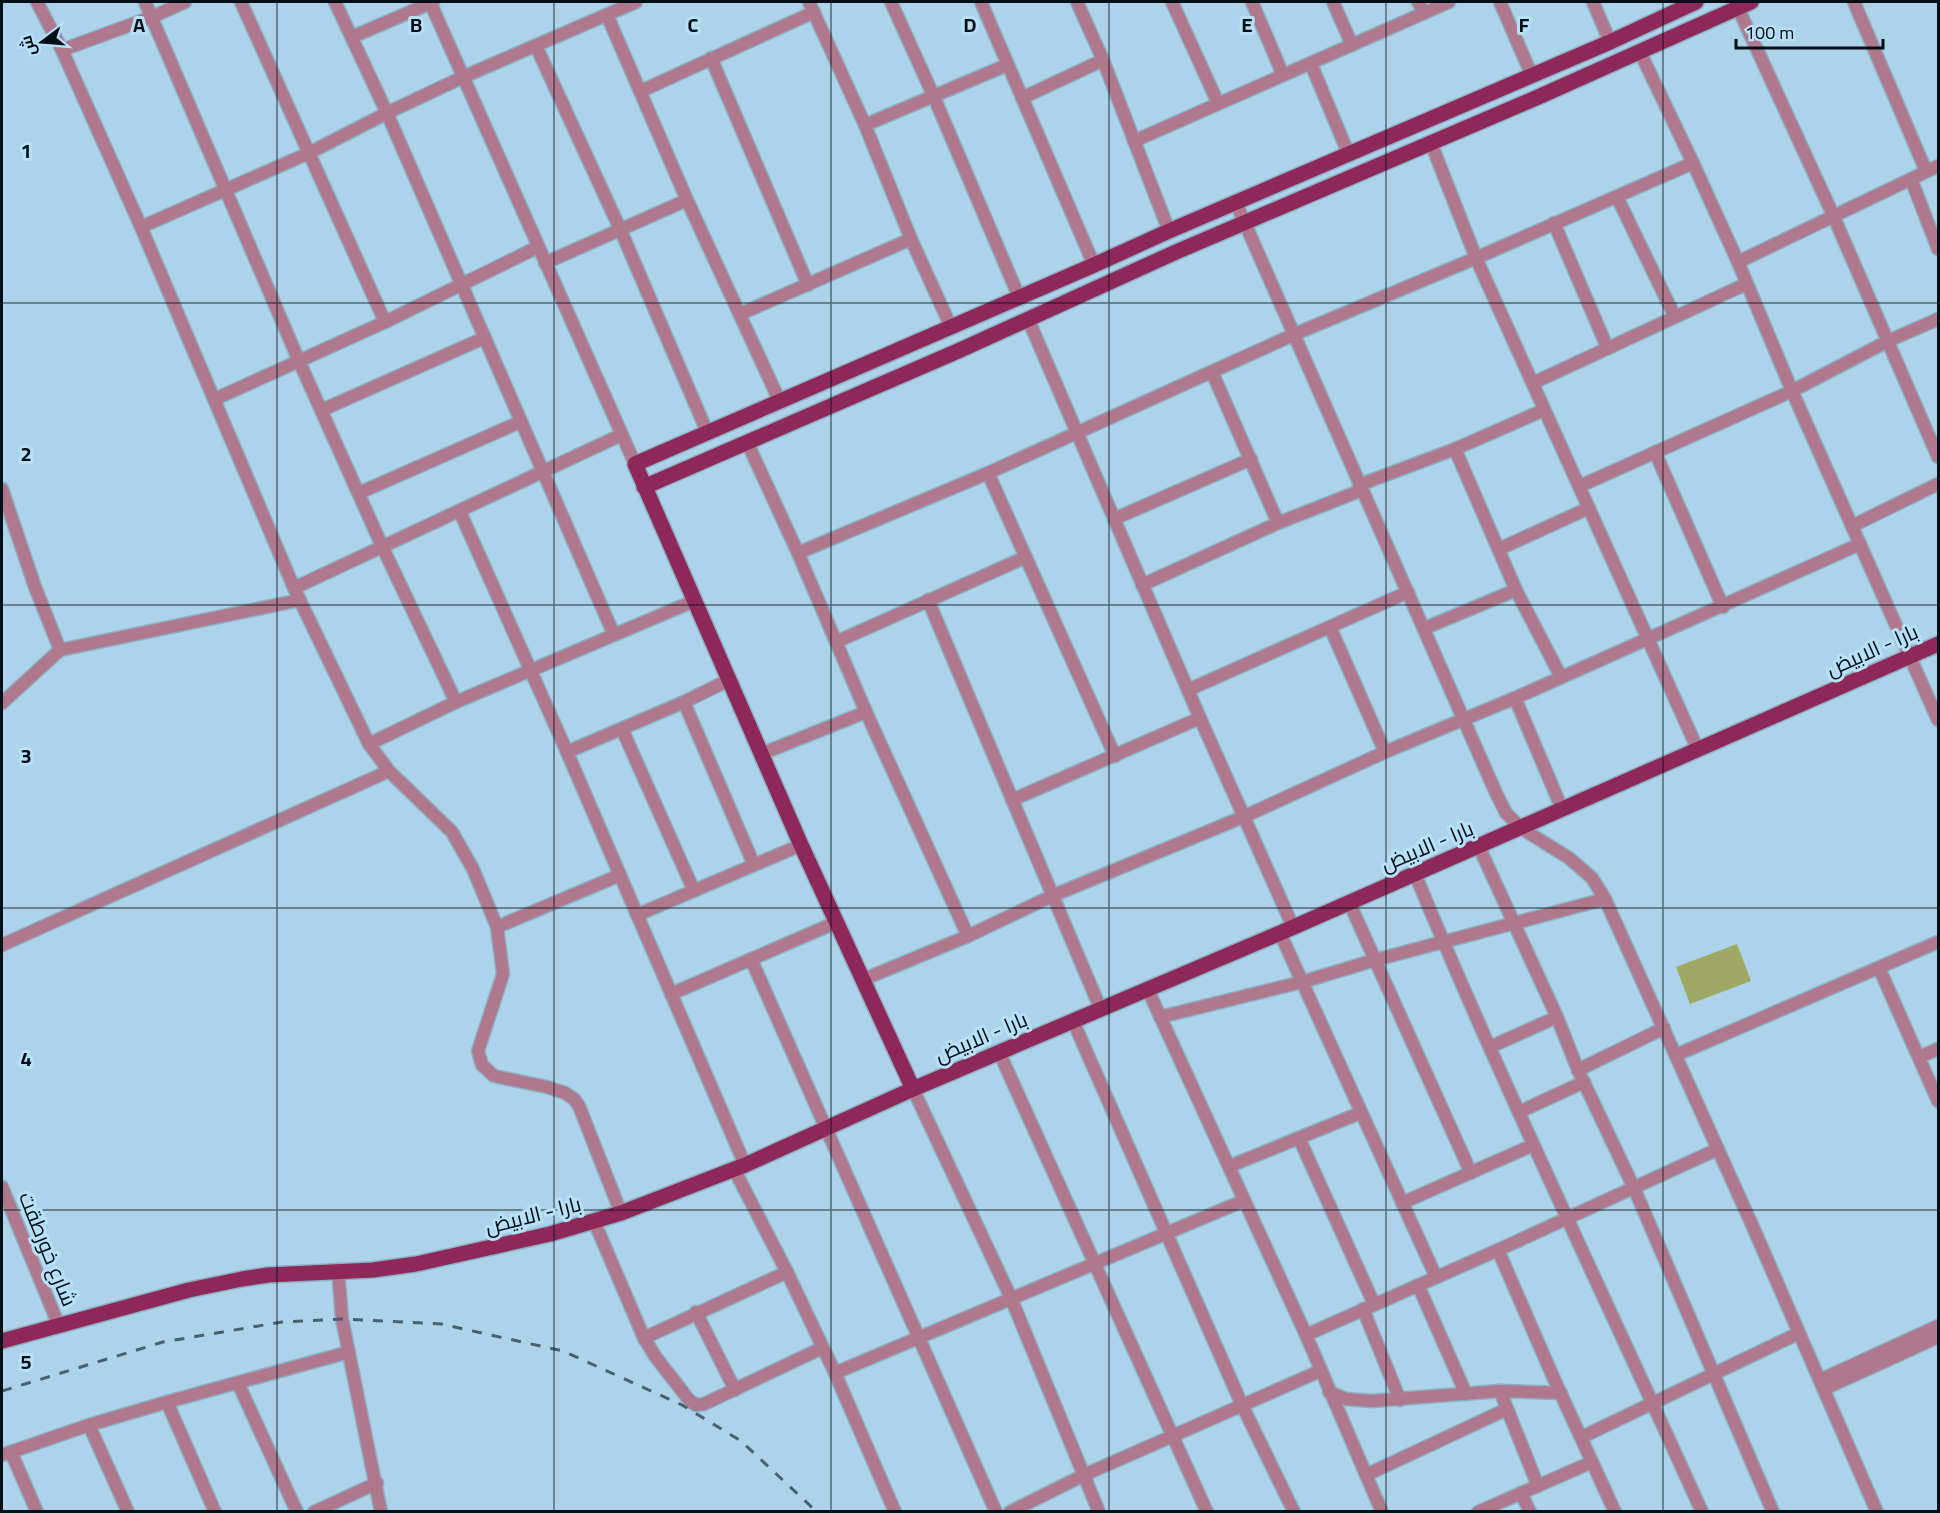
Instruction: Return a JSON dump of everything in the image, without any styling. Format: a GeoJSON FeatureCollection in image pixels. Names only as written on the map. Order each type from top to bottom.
{"type":"FeatureCollection","features":[{"type":"Feature","properties":{"kind":"main road"},"geometry":{"type":"LineString","coordinates":[[913,1089],[801,845],[635,464],[1169,231],[1532,76],[1696,2]]}},
{"type":"Feature","properties":{"kind":"main road"},"geometry":{"type":"LineString","coordinates":[[644,487],[1167,256],[1745,5]]}},
{"type":"Feature","properties":{"kind":"main road","name":"بارا - الابيض"},"geometry":{"type":"LineString","coordinates":[[2,1341],[189,1290],[242,1279],[338,1270],[373,1270],[416,1264],[550,1234],[621,1213],[739,1167],[913,1089],[1479,847],[1938,644]]}},
{"type":"Feature","properties":{"kind":"street"},"geometry":{"type":"LineString","coordinates":[[37,2],[62,50],[141,227],[294,588],[369,744],[389,771],[452,832],[473,868],[497,927],[503,974],[478,1051],[482,1065],[494,1076],[547,1087],[565,1093],[574,1099],[579,1106],[621,1213]]}},
{"type":"Feature","properties":{"kind":"street"},"geometry":{"type":"LineString","coordinates":[[145,2],[299,361],[382,546],[456,702]]}},
{"type":"Feature","properties":{"kind":"street"},"geometry":{"type":"LineString","coordinates":[[62,50],[152,17],[185,2]]}},
{"type":"Feature","properties":{"kind":"street"},"geometry":{"type":"LineString","coordinates":[[241,2],[385,322]]}},
{"type":"Feature","properties":{"kind":"street"},"geometry":{"type":"LineString","coordinates":[[335,2],[387,113],[614,635]]}},
{"type":"Feature","properties":{"kind":"street"},"geometry":{"type":"LineString","coordinates":[[352,37],[431,2],[635,464]]}},
{"type":"Feature","properties":{"kind":"street"},"geometry":{"type":"LineString","coordinates":[[141,227],[309,153],[463,77],[636,2]]}},
{"type":"Feature","properties":{"kind":"street"},"geometry":{"type":"LineString","coordinates":[[891,2],[1019,297]]}},
{"type":"Feature","properties":{"kind":"street"},"geometry":{"type":"LineString","coordinates":[[981,2],[1094,265]]}},
{"type":"Feature","properties":{"kind":"street"},"geometry":{"type":"LineString","coordinates":[[1077,2],[1103,60],[1169,231]]}},
{"type":"Feature","properties":{"kind":"street"},"geometry":{"type":"LineString","coordinates":[[1172,2],[1218,103]]}},
{"type":"Feature","properties":{"kind":"street"},"geometry":{"type":"LineString","coordinates":[[1252,2],[1283,75]]}},
{"type":"Feature","properties":{"kind":"street"},"geometry":{"type":"LineString","coordinates":[[1333,2],[1352,45]]}},
{"type":"Feature","properties":{"kind":"street"},"geometry":{"type":"LineString","coordinates":[[1134,141],[1352,45],[1421,7],[1449,2]]}},
{"type":"Feature","properties":{"kind":"street"},"geometry":{"type":"LineString","coordinates":[[1500,2],[1532,76]]}},
{"type":"Feature","properties":{"kind":"street"},"geometry":{"type":"LineString","coordinates":[[1593,2],[1610,42]]}},
{"type":"Feature","properties":{"kind":"street"},"geometry":{"type":"LineString","coordinates":[[1854,2],[1926,171]]}},
{"type":"Feature","properties":{"kind":"street"},"geometry":{"type":"LineString","coordinates":[[1745,5],[1938,457]]}},
{"type":"Feature","properties":{"kind":"street"},"geometry":{"type":"LineString","coordinates":[[642,90],[812,7],[951,327]]}},
{"type":"Feature","properties":{"kind":"street"},"geometry":{"type":"LineString","coordinates":[[607,15],[642,90],[687,200],[780,402]]}},
{"type":"Feature","properties":{"kind":"street"},"geometry":{"type":"LineString","coordinates":[[536,46],[621,231],[708,434]]}},
{"type":"Feature","properties":{"kind":"street"},"geometry":{"type":"LineString","coordinates":[[1640,52],[1738,262],[1792,391],[1938,720]]}},
{"type":"Feature","properties":{"kind":"street"},"geometry":{"type":"LineString","coordinates":[[711,58],[808,285]]}},
{"type":"Feature","properties":{"kind":"street"},"geometry":{"type":"LineString","coordinates":[[1022,98],[1103,60]]}},
{"type":"Feature","properties":{"kind":"street"},"geometry":{"type":"LineString","coordinates":[[865,125],[1007,64]]}},
{"type":"Feature","properties":{"kind":"street"},"geometry":{"type":"LineString","coordinates":[[1311,64],[1349,154]]}},
{"type":"Feature","properties":{"kind":"street"},"geometry":{"type":"LineString","coordinates":[[1431,142],[1476,258],[1698,750]]}},
{"type":"Feature","properties":{"kind":"street"},"geometry":{"type":"LineString","coordinates":[[798,553],[988,473],[1295,334],[1693,163]]}},
{"type":"Feature","properties":{"kind":"street"},"geometry":{"type":"LineString","coordinates":[[1738,262],[1938,166]]}},
{"type":"Feature","properties":{"kind":"street"},"geometry":{"type":"LineString","coordinates":[[1911,179],[1938,249]]}},
{"type":"Feature","properties":{"kind":"street"},"geometry":{"type":"LineString","coordinates":[[1617,197],[1675,317]]}},
{"type":"Feature","properties":{"kind":"street"},"geometry":{"type":"LineString","coordinates":[[545,263],[687,200]]}},
{"type":"Feature","properties":{"kind":"street"},"geometry":{"type":"LineString","coordinates":[[1236,203],[1425,628],[1463,721],[1506,813],[1521,828],[1569,858],[1592,878],[1605,899],[1718,1149],[1877,1512]]}},
{"type":"Feature","properties":{"kind":"street"},"geometry":{"type":"LineString","coordinates":[[1554,223],[1607,347]]}},
{"type":"Feature","properties":{"kind":"street"},"geometry":{"type":"LineString","coordinates":[[740,314],[911,239]]}},
{"type":"Feature","properties":{"kind":"street"},"geometry":{"type":"LineString","coordinates":[[215,399],[385,322],[538,247]]}},
{"type":"Feature","properties":{"kind":"street"},"geometry":{"type":"LineString","coordinates":[[1533,383],[1746,284]]}},
{"type":"Feature","properties":{"kind":"street"},"geometry":{"type":"LineString","coordinates":[[1028,319],[1243,817],[1287,930],[1302,982],[1436,1277]]}},
{"type":"Feature","properties":{"kind":"street"},"geometry":{"type":"LineString","coordinates":[[1580,486],[1792,391],[1888,341],[1938,319]]}},
{"type":"Feature","properties":{"kind":"street"},"geometry":{"type":"LineString","coordinates":[[322,410],[484,338]]}},
{"type":"Feature","properties":{"kind":"street"},"geometry":{"type":"LineString","coordinates":[[1212,372],[1278,523]]}},
{"type":"Feature","properties":{"kind":"street"},"geometry":{"type":"LineString","coordinates":[[1142,585],[1278,523],[1544,410]]}},
{"type":"Feature","properties":{"kind":"street"},"geometry":{"type":"LineString","coordinates":[[359,493],[520,422]]}},
{"type":"Feature","properties":{"kind":"street"},"geometry":{"type":"LineString","coordinates":[[294,588],[543,474],[621,435]]}},
{"type":"Feature","properties":{"kind":"street"},"geometry":{"type":"LineString","coordinates":[[747,442],[968,936]]}},
{"type":"Feature","properties":{"kind":"street"},"geometry":{"type":"LineString","coordinates":[[1455,449],[1516,590],[1561,677]]}},
{"type":"Feature","properties":{"kind":"street"},"geometry":{"type":"LineString","coordinates":[[1654,452],[1723,607]]}},
{"type":"Feature","properties":{"kind":"street"},"geometry":{"type":"LineString","coordinates":[[1114,519],[1251,459]]}},
{"type":"Feature","properties":{"kind":"street"},"geometry":{"type":"LineString","coordinates":[[988,473],[1116,756]]}},
{"type":"Feature","properties":{"kind":"street"},"geometry":{"type":"LineString","coordinates":[[1852,526],[1938,484]]}},
{"type":"Feature","properties":{"kind":"street"},"geometry":{"type":"LineString","coordinates":[[2,489],[35,587],[60,650]]}},
{"type":"Feature","properties":{"kind":"street"},"geometry":{"type":"LineString","coordinates":[[1499,549],[1589,508]]}},
{"type":"Feature","properties":{"kind":"street"},"geometry":{"type":"LineString","coordinates":[[460,512],[671,994],[739,1167],[835,1372],[895,1512]]}},
{"type":"Feature","properties":{"kind":"street"},"geometry":{"type":"LineString","coordinates":[[862,980],[968,936],[1052,896],[1243,817],[1385,752],[1463,721],[1860,544]]}},
{"type":"Feature","properties":{"kind":"street"},"geometry":{"type":"LineString","coordinates":[[836,642],[1026,556]]}},
{"type":"Feature","properties":{"kind":"street"},"geometry":{"type":"LineString","coordinates":[[1425,628],[1516,590]]}},
{"type":"Feature","properties":{"kind":"street"},"geometry":{"type":"LineString","coordinates":[[1188,690],[1408,592]]}},
{"type":"Feature","properties":{"kind":"street"},"geometry":{"type":"LineString","coordinates":[[2,703],[60,650],[300,600]]}},
{"type":"Feature","properties":{"kind":"street"},"geometry":{"type":"LineString","coordinates":[[928,600],[1101,1010]]}},
{"type":"Feature","properties":{"kind":"street"},"geometry":{"type":"LineString","coordinates":[[369,744],[530,669],[694,601]]}},
{"type":"Feature","properties":{"kind":"street"},"geometry":{"type":"LineString","coordinates":[[1330,627],[1385,752]]}},
{"type":"Feature","properties":{"kind":"street"},"geometry":{"type":"LineString","coordinates":[[567,752],[684,702],[729,680]]}},
{"type":"Feature","properties":{"kind":"street"},"geometry":{"type":"LineString","coordinates":[[1515,698],[1562,809]]}},
{"type":"Feature","properties":{"kind":"street"},"geometry":{"type":"LineString","coordinates":[[684,702],[754,865]]}},
{"type":"Feature","properties":{"kind":"street"},"geometry":{"type":"LineString","coordinates":[[761,754],[866,712]]}},
{"type":"Feature","properties":{"kind":"street"},"geometry":{"type":"LineString","coordinates":[[1012,800],[1200,718]]}},
{"type":"Feature","properties":{"kind":"street"},"geometry":{"type":"LineString","coordinates":[[622,729],[694,891]]}},
{"type":"Feature","properties":{"kind":"street"},"geometry":{"type":"LineString","coordinates":[[2,945],[389,771]]}},
{"type":"Feature","properties":{"kind":"street"},"geometry":{"type":"LineString","coordinates":[[637,915],[801,845]]}},
{"type":"Feature","properties":{"kind":"street"},"geometry":{"type":"LineString","coordinates":[[1479,847],[1557,1017],[1578,1070],[1634,1188],[1773,1512]]}},
{"type":"Feature","properties":{"kind":"street"},"geometry":{"type":"LineString","coordinates":[[1416,873],[1444,943],[1533,1145],[1702,1512]]}},
{"type":"Feature","properties":{"kind":"street"},"geometry":{"type":"LineString","coordinates":[[497,927],[620,875]]}},
{"type":"Feature","properties":{"kind":"street"},"geometry":{"type":"LineString","coordinates":[[1160,1017],[1302,982],[1605,899]]}},
{"type":"Feature","properties":{"kind":"street"},"geometry":{"type":"LineString","coordinates":[[1349,903],[1471,1173]]}},
{"type":"Feature","properties":{"kind":"street"},"geometry":{"type":"LineString","coordinates":[[671,994],[837,922]]}},
{"type":"Feature","properties":{"kind":"street"},"geometry":{"type":"LineString","coordinates":[[1676,1055],[1938,942]]}},
{"type":"Feature","properties":{"kind":"street"},"geometry":{"type":"LineString","coordinates":[[751,959],[996,1512]]}},
{"type":"Feature","properties":{"kind":"street"},"geometry":{"type":"LineString","coordinates":[[1879,969],[1938,1101]]}},
{"type":"Feature","properties":{"kind":"street"},"geometry":{"type":"LineString","coordinates":[[1148,990],[1306,1335],[1382,1512]]}},
{"type":"Feature","properties":{"kind":"street"},"geometry":{"type":"LineString","coordinates":[[1490,1047],[1557,1017]]}},
{"type":"Feature","properties":{"kind":"street"},"geometry":{"type":"LineString","coordinates":[[1073,1021],[1242,1406],[1294,1512]]}},
{"type":"Feature","properties":{"kind":"street"},"geometry":{"type":"LineString","coordinates":[[1578,1070],[1664,1028]]}},
{"type":"Feature","properties":{"kind":"street"},"geometry":{"type":"LineString","coordinates":[[1919,1056],[1938,1049]]}},
{"type":"Feature","properties":{"kind":"street"},"geometry":{"type":"LineString","coordinates":[[999,1052],[1207,1512]]}},
{"type":"Feature","properties":{"kind":"street"},"geometry":{"type":"LineString","coordinates":[[1519,1112],[1584,1083]]}},
{"type":"Feature","properties":{"kind":"street"},"geometry":{"type":"LineString","coordinates":[[913,1089],[1011,1298],[1099,1512]]}},
{"type":"Feature","properties":{"kind":"street"},"geometry":{"type":"LineString","coordinates":[[1230,1166],[1360,1113]]}},
{"type":"Feature","properties":{"kind":"street"},"geometry":{"type":"LineString","coordinates":[[1299,1138],[1369,1307],[1400,1400]]}},
{"type":"Feature","properties":{"kind":"street"},"geometry":{"type":"LineString","coordinates":[[1402,1203],[1533,1145]]}},
{"type":"Feature","properties":{"kind":"street"},"geometry":{"type":"LineString","coordinates":[[1306,1335],[1718,1149]]}},
{"type":"Feature","properties":{"kind":"street","name":"شارع خورطقت"},"geometry":{"type":"LineString","coordinates":[[2,1186],[59,1326]]}},
{"type":"Feature","properties":{"kind":"street"},"geometry":{"type":"LineString","coordinates":[[835,1372],[1243,1201]]}},
{"type":"Feature","properties":{"kind":"street"},"geometry":{"type":"LineString","coordinates":[[594,1221],[644,1338],[688,1400],[696,1405],[704,1404],[735,1390],[822,1348]]}},
{"type":"Feature","properties":{"kind":"street"},"geometry":{"type":"LineString","coordinates":[[1498,1250],[1615,1512]]}},
{"type":"Feature","properties":{"kind":"street"},"geometry":{"type":"LineString","coordinates":[[338,1270],[342,1319],[381,1512]]}},
{"type":"Feature","properties":{"kind":"street"},"geometry":{"type":"LineString","coordinates":[[644,1338],[696,1312],[787,1272]]}},
{"type":"Feature","properties":{"kind":"street"},"geometry":{"type":"LineString","coordinates":[[1418,1285],[1466,1394]]}},
{"type":"Feature","properties":{"kind":"street"},"geometry":{"type":"LineString","coordinates":[[696,1312],[735,1390]]}},
{"type":"Feature","properties":{"kind":"street"},"geometry":{"type":"LineString","coordinates":[[1822,1384],[1938,1326]]}},
{"type":"Feature","properties":{"kind":"street"},"geometry":{"type":"LineString","coordinates":[[1582,1437],[1799,1333]]}},
{"type":"Feature","properties":{"kind":"street"},"geometry":{"type":"LineString","coordinates":[[1822,1384],[1938,1337]]}},
{"type":"Feature","properties":{"kind":"street"},"geometry":{"type":"LineString","coordinates":[[37,1512],[6,1453],[167,1402],[349,1353]]}},
{"type":"Feature","properties":{"kind":"street"},"geometry":{"type":"LineString","coordinates":[[1010,1512],[1084,1475],[1320,1371]]}},
{"type":"Feature","properties":{"kind":"street"},"geometry":{"type":"LineString","coordinates":[[238,1383],[297,1512]]}},
{"type":"Feature","properties":{"kind":"street"},"geometry":{"type":"LineString","coordinates":[[1329,1392],[1347,1399],[1400,1400],[1500,1391],[1561,1393]]}},
{"type":"Feature","properties":{"kind":"street"},"geometry":{"type":"LineString","coordinates":[[1500,1391],[1538,1486]]}},
{"type":"Feature","properties":{"kind":"street"},"geometry":{"type":"LineString","coordinates":[[167,1402],[215,1512]]}},
{"type":"Feature","properties":{"kind":"street"},"geometry":{"type":"LineString","coordinates":[[1366,1475],[1507,1409]]}},
{"type":"Feature","properties":{"kind":"street"},"geometry":{"type":"LineString","coordinates":[[89,1425],[128,1512]]}},
{"type":"Feature","properties":{"kind":"street"},"geometry":{"type":"LineString","coordinates":[[1478,1512],[1592,1462]]}},
{"type":"Feature","properties":{"kind":"street"},"geometry":{"type":"LineString","coordinates":[[314,1512],[376,1483]]}},
{"type":"Feature","properties":{"kind":"street"},"geometry":{"type":"LineString","coordinates":[[1521,1492],[1530,1512]]}},
{"type":"Feature","properties":{"kind":"green space"},"geometry":{"type":"Polygon","coordinates":[[[1737,944],[1751,981],[1690,1004],[1676,967],[1737,944]]]}},
{"type":"Feature","properties":{"kind":"railway"},"geometry":{"type":"LineString","coordinates":[[2,1391],[163,1342],[282,1322],[342,1319],[441,1324],[563,1351],[682,1405],[741,1441],[817,1512]]}}]}
